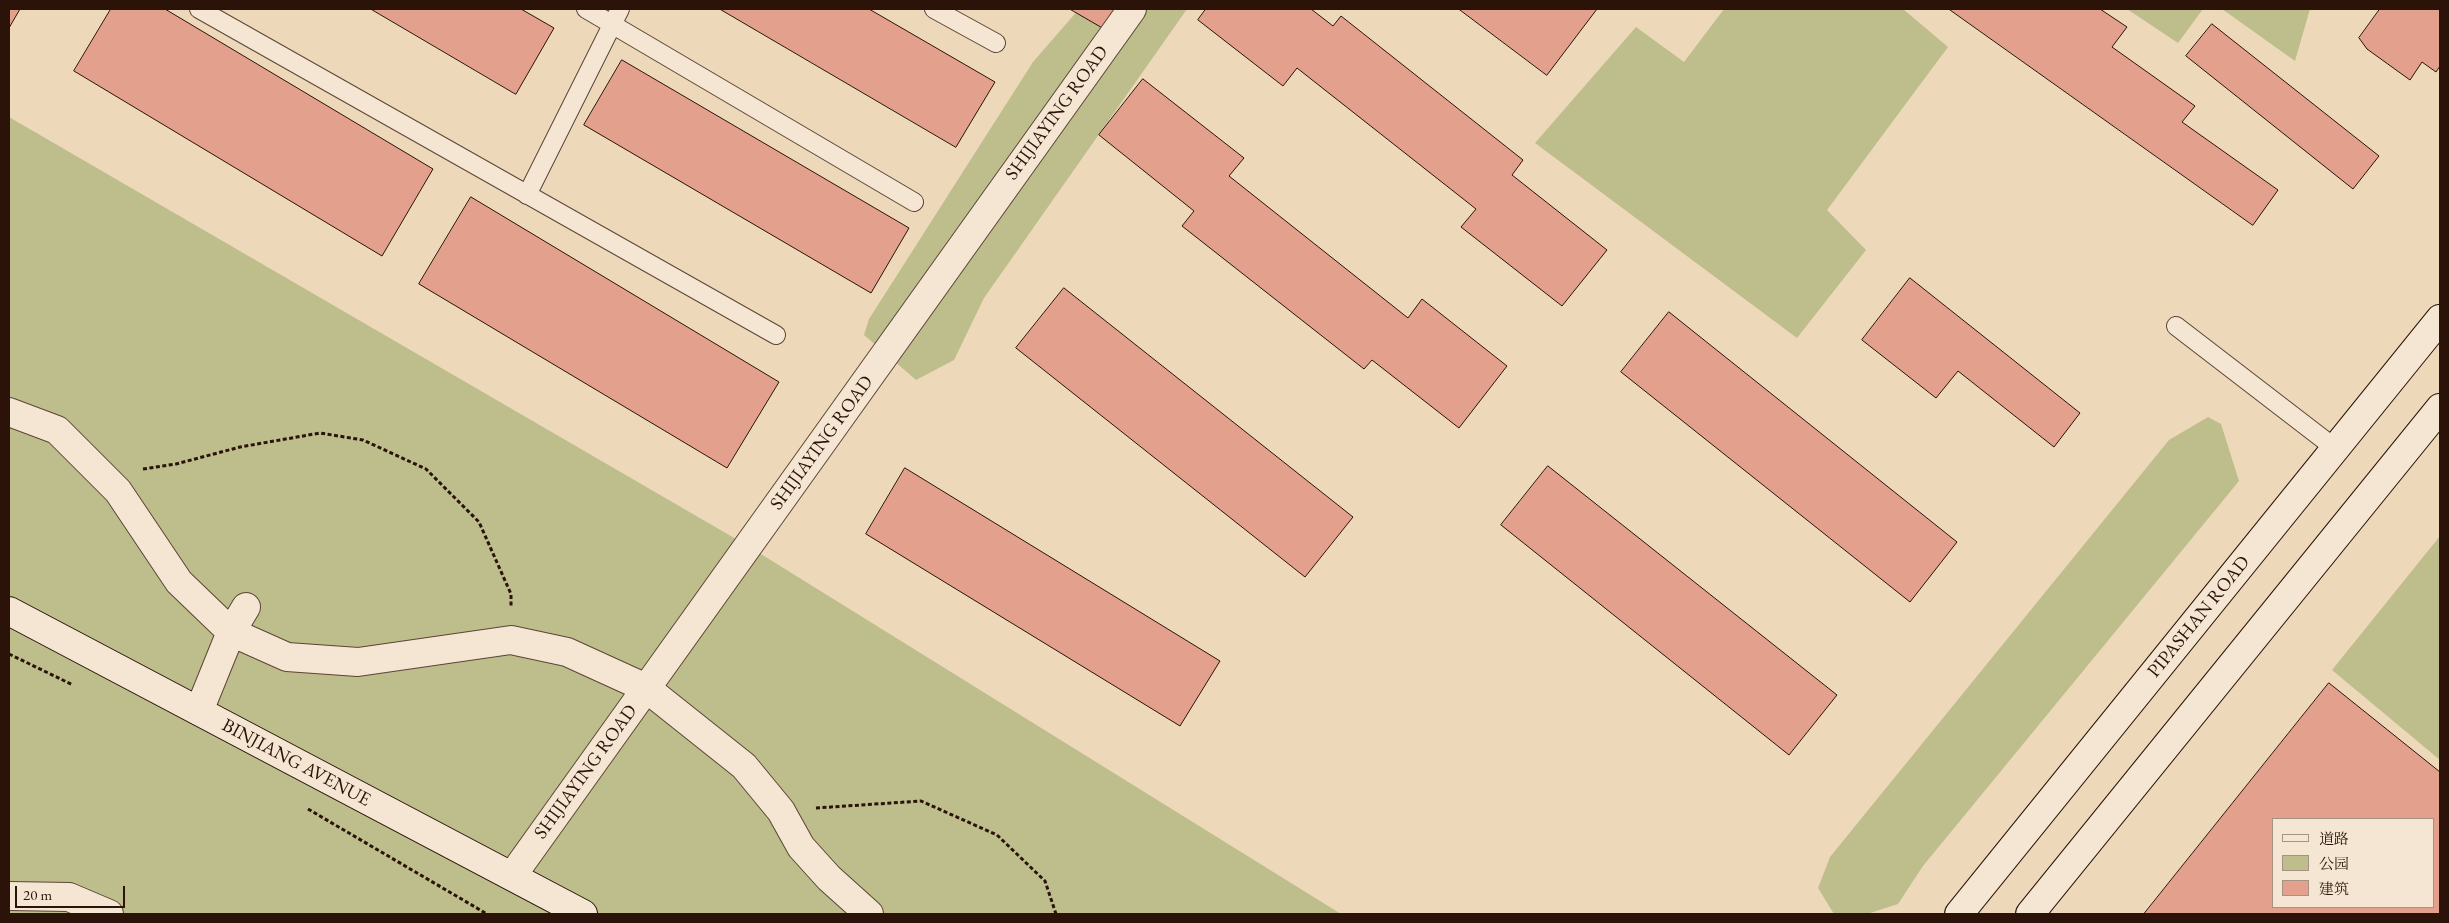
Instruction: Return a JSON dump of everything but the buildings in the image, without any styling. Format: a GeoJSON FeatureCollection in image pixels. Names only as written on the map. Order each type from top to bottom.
{"type":"FeatureCollection","features":[{"type":"Feature","properties":{"kind":"street","name":"SHIJIAYING ROAD"},"geometry":{"type":"LineString","coordinates":[[512,876],[1132,9]]}},
{"type":"Feature","properties":{"kind":"street","name":"PIPASHAN ROAD"},"geometry":{"type":"LineString","coordinates":[[1959,914],[2440,319]]}},
{"type":"Feature","properties":{"kind":"street"},"geometry":{"type":"LineString","coordinates":[[2030,914],[2440,408]]}},
{"type":"Feature","properties":{"kind":"street"},"geometry":{"type":"LineString","coordinates":[[9,412],[57,430],[118,491],[179,582],[231,632],[287,657],[358,662],[511,640],[567,652],[646,688],[744,766],[782,812],[801,847],[829,878],[869,914]]}},
{"type":"Feature","properties":{"kind":"street"},"geometry":{"type":"LineString","coordinates":[[199,711],[231,632],[246,607]]}},
{"type":"Feature","properties":{"kind":"street","name":"BINJIANG AVENUE"},"geometry":{"type":"LineString","coordinates":[[9,611],[583,914]]}},
{"type":"Feature","properties":{"kind":"street"},"geometry":{"type":"LineString","coordinates":[[9,896],[69,897],[109,914]]}},
{"type":"Feature","properties":{"kind":"lane"},"geometry":{"type":"LineString","coordinates":[[199,9],[776,335]]}},
{"type":"Feature","properties":{"kind":"lane"},"geometry":{"type":"LineString","coordinates":[[586,9],[616,16],[914,202]]}},
{"type":"Feature","properties":{"kind":"lane"},"geometry":{"type":"LineString","coordinates":[[934,9],[996,43]]}},
{"type":"Feature","properties":{"kind":"lane"},"geometry":{"type":"LineString","coordinates":[[527,195],[616,16]]}},
{"type":"Feature","properties":{"kind":"lane"},"geometry":{"type":"LineString","coordinates":[[2176,326],[2336,448]]}},
{"type":"Feature","properties":{"kind":"path"},"geometry":{"type":"LineString","coordinates":[[102,475],[176,464],[240,447],[320,433],[363,440],[426,469],[479,522],[511,594],[511,640]]}},
{"type":"Feature","properties":{"kind":"path"},"geometry":{"type":"LineString","coordinates":[[9,654],[80,688]]}},
{"type":"Feature","properties":{"kind":"path"},"geometry":{"type":"LineString","coordinates":[[782,812],[853,804],[921,801],[997,835],[1045,881],[1056,914]]}},
{"type":"Feature","properties":{"kind":"path"},"geometry":{"type":"LineString","coordinates":[[299,804],[487,914]]}},
{"type":"Feature","properties":{"kind":"green space"},"geometry":{"type":"Polygon","coordinates":[[[1079,9],[1187,9],[984,298],[954,360],[916,380],[864,335],[869,319],[1033,62],[1079,9]]]}},
{"type":"Feature","properties":{"kind":"green space"},"geometry":{"type":"Polygon","coordinates":[[[1724,9],[1903,9],[1948,47],[1827,210],[1866,250],[1797,338],[1535,143],[1636,27],[1684,62],[1724,9]]]}},
{"type":"Feature","properties":{"kind":"green space"},"geometry":{"type":"Polygon","coordinates":[[[2127,9],[2203,9],[2178,43],[2127,9]]]}},
{"type":"Feature","properties":{"kind":"green space"},"geometry":{"type":"Polygon","coordinates":[[[2222,9],[2310,9],[2295,61],[2222,9]]]}},
{"type":"Feature","properties":{"kind":"green space"},"geometry":{"type":"Polygon","coordinates":[[[9,117],[748,546],[1341,914],[9,914],[9,117]]]}},
{"type":"Feature","properties":{"kind":"green space"},"geometry":{"type":"Polygon","coordinates":[[[2208,417],[2221,424],[2239,481],[1923,866],[1898,904],[1867,914],[1834,914],[1818,888],[1830,857],[2169,440],[2208,417]]]}},
{"type":"Feature","properties":{"kind":"green space"},"geometry":{"type":"Polygon","coordinates":[[[2440,536],[2440,760],[2332,670],[2440,536]]]}}]}
